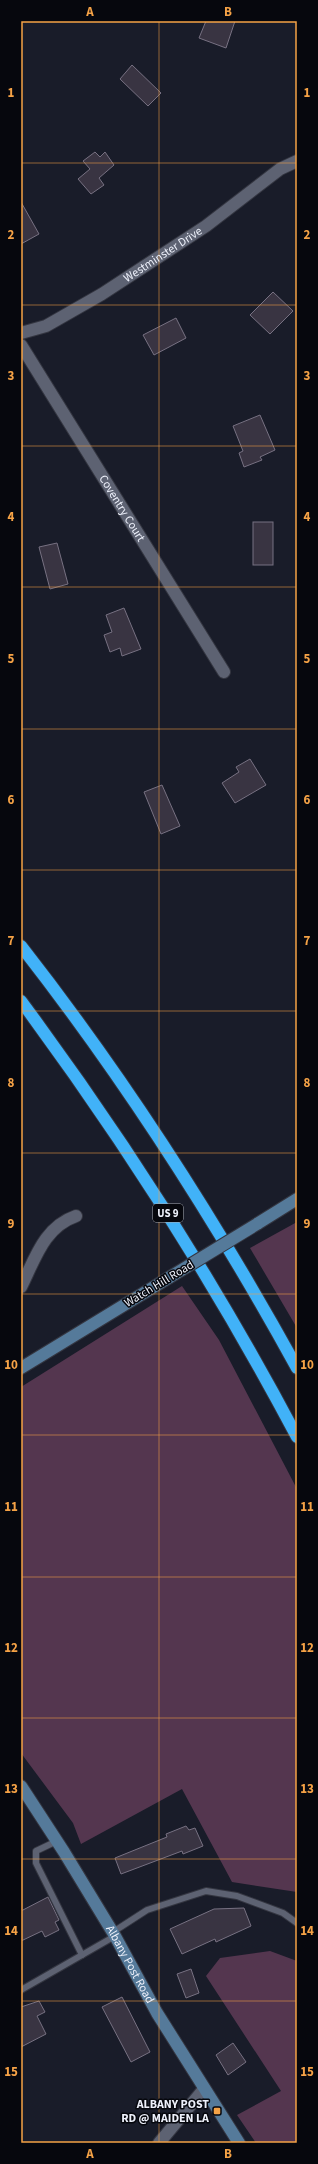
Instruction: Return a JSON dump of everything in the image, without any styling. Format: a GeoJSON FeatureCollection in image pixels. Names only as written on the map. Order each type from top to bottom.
{"type":"FeatureCollection","features":[{"type":"Feature","properties":{"kind":"highway","name":"US 9"},"geometry":{"type":"LineString","coordinates":[[21,946],[106,1061],[175,1163],[231,1252],[297,1368]]}},
{"type":"Feature","properties":{"kind":"highway","name":"US 9"},"geometry":{"type":"LineString","coordinates":[[21,1001],[88,1093],[172,1221],[227,1312],[297,1437]]}},
{"type":"Feature","properties":{"kind":"main road","name":"Watch Hill Road"},"geometry":{"type":"LineString","coordinates":[[21,1368],[297,1199]]}},
{"type":"Feature","properties":{"kind":"main road","name":"Albany Post Road"},"geometry":{"type":"LineString","coordinates":[[21,1786],[57,1841],[114,1934],[157,2013],[238,2143]]}},
{"type":"Feature","properties":{"kind":"street","name":"Westminster Drive"},"geometry":{"type":"LineString","coordinates":[[21,333],[46,326],[102,294],[206,226],[280,169],[297,161]]}},
{"type":"Feature","properties":{"kind":"street","name":"Coventry Court"},"geometry":{"type":"LineString","coordinates":[[21,345],[224,672]]}},
{"type":"Feature","properties":{"kind":"street"},"geometry":{"type":"LineString","coordinates":[[21,1287],[46,1236],[64,1220],[76,1216]]}},
{"type":"Feature","properties":{"kind":"street"},"geometry":{"type":"LineString","coordinates":[[159,2143],[204,2089]]}},
{"type":"Feature","properties":{"kind":"lane"},"geometry":{"type":"LineString","coordinates":[[57,1841],[36,1851],[36,1863],[82,1955]]}},
{"type":"Feature","properties":{"kind":"lane"},"geometry":{"type":"LineString","coordinates":[[21,1990],[82,1955],[147,1910],[206,1890],[237,1896],[283,1913],[297,1923]]}},
{"type":"Feature","properties":{"kind":"shaded area"},"geometry":{"type":"Polygon","coordinates":[[[297,1222],[297,1328],[250,1248],[297,1222]]]}},
{"type":"Feature","properties":{"kind":"shaded area"},"geometry":{"type":"Polygon","coordinates":[[[182,1286],[219,1340],[297,1489],[297,1892],[232,1882],[182,1789],[81,1844],[73,1823],[21,1753],[21,1387],[182,1286]]]}},
{"type":"Feature","properties":{"kind":"shaded area"},"geometry":{"type":"Polygon","coordinates":[[[270,1951],[297,1961],[297,2143],[256,2143],[237,2115],[281,2091],[206,1976],[220,1958],[270,1951]]]}},
{"type":"Feature","properties":{"kind":"building"},"geometry":{"type":"Polygon","coordinates":[[[206,21],[235,21],[226,48],[199,38],[206,21]]]}},
{"type":"Feature","properties":{"kind":"building"},"geometry":{"type":"Polygon","coordinates":[[[132,65],[161,93],[148,106],[120,79],[132,65]]]}},
{"type":"Feature","properties":{"kind":"building"},"geometry":{"type":"Polygon","coordinates":[[[95,152],[100,157],[105,152],[114,165],[99,178],[104,185],[91,194],[78,179],[90,169],[83,161],[95,152]]]}},
{"type":"Feature","properties":{"kind":"building"},"geometry":{"type":"Polygon","coordinates":[[[21,202],[39,234],[21,244],[21,202]]]}},
{"type":"Feature","properties":{"kind":"building"},"geometry":{"type":"Polygon","coordinates":[[[273,292],[293,311],[270,334],[250,315],[273,292]]]}},
{"type":"Feature","properties":{"kind":"building"},"geometry":{"type":"Polygon","coordinates":[[[176,318],[186,338],[154,355],[143,335],[176,318]]]}},
{"type":"Feature","properties":{"kind":"building"},"geometry":{"type":"Polygon","coordinates":[[[260,415],[275,450],[260,457],[262,460],[244,467],[239,453],[243,451],[233,426],[260,415]]]}},
{"type":"Feature","properties":{"kind":"building"},"geometry":{"type":"Polygon","coordinates":[[[253,522],[273,522],[273,565],[253,565],[253,522]]]}},
{"type":"Feature","properties":{"kind":"building"},"geometry":{"type":"Polygon","coordinates":[[[57,543],[68,584],[50,589],[39,547],[57,543]]]}},
{"type":"Feature","properties":{"kind":"building"},"geometry":{"type":"Polygon","coordinates":[[[124,608],[141,649],[122,656],[120,648],[110,652],[104,635],[112,632],[106,615],[124,608]]]}},
{"type":"Feature","properties":{"kind":"building"},"geometry":{"type":"Polygon","coordinates":[[[250,759],[266,785],[235,803],[222,783],[239,772],[236,767],[250,759]]]}},
{"type":"Feature","properties":{"kind":"building"},"geometry":{"type":"Polygon","coordinates":[[[162,785],[180,826],[161,834],[144,792],[162,785]]]}},
{"type":"Feature","properties":{"kind":"building"},"geometry":{"type":"Polygon","coordinates":[[[186,1826],[189,1830],[195,1828],[203,1846],[183,1854],[182,1851],[121,1874],[115,1858],[167,1837],[166,1834],[186,1826]]]}},
{"type":"Feature","properties":{"kind":"building"},"geometry":{"type":"Polygon","coordinates":[[[48,1897],[59,1920],[55,1922],[59,1930],[45,1937],[42,1931],[21,1941],[21,1911],[48,1897]]]}},
{"type":"Feature","properties":{"kind":"building"},"geometry":{"type":"Polygon","coordinates":[[[244,1908],[251,1926],[216,1942],[215,1939],[182,1954],[170,1929],[214,1909],[244,1908]]]}},
{"type":"Feature","properties":{"kind":"building"},"geometry":{"type":"Polygon","coordinates":[[[191,1969],[199,1993],[186,1998],[177,1974],[191,1969]]]}},
{"type":"Feature","properties":{"kind":"building"},"geometry":{"type":"Polygon","coordinates":[[[122,1997],[150,2052],[131,2062],[102,2007],[122,1997]]]}},
{"type":"Feature","properties":{"kind":"building"},"geometry":{"type":"Polygon","coordinates":[[[39,2001],[45,2012],[37,2016],[46,2034],[21,2047],[21,2007],[39,2001]]]}},
{"type":"Feature","properties":{"kind":"building"},"geometry":{"type":"Polygon","coordinates":[[[233,2043],[246,2062],[228,2075],[216,2055],[233,2043]]]}},
{"type":"Feature","properties":{"kind":"place","name":"ALBANY POST RD @ MAIDEN LA"},"geometry":{"type":"Point","coordinates":[217,2111]}}]}
